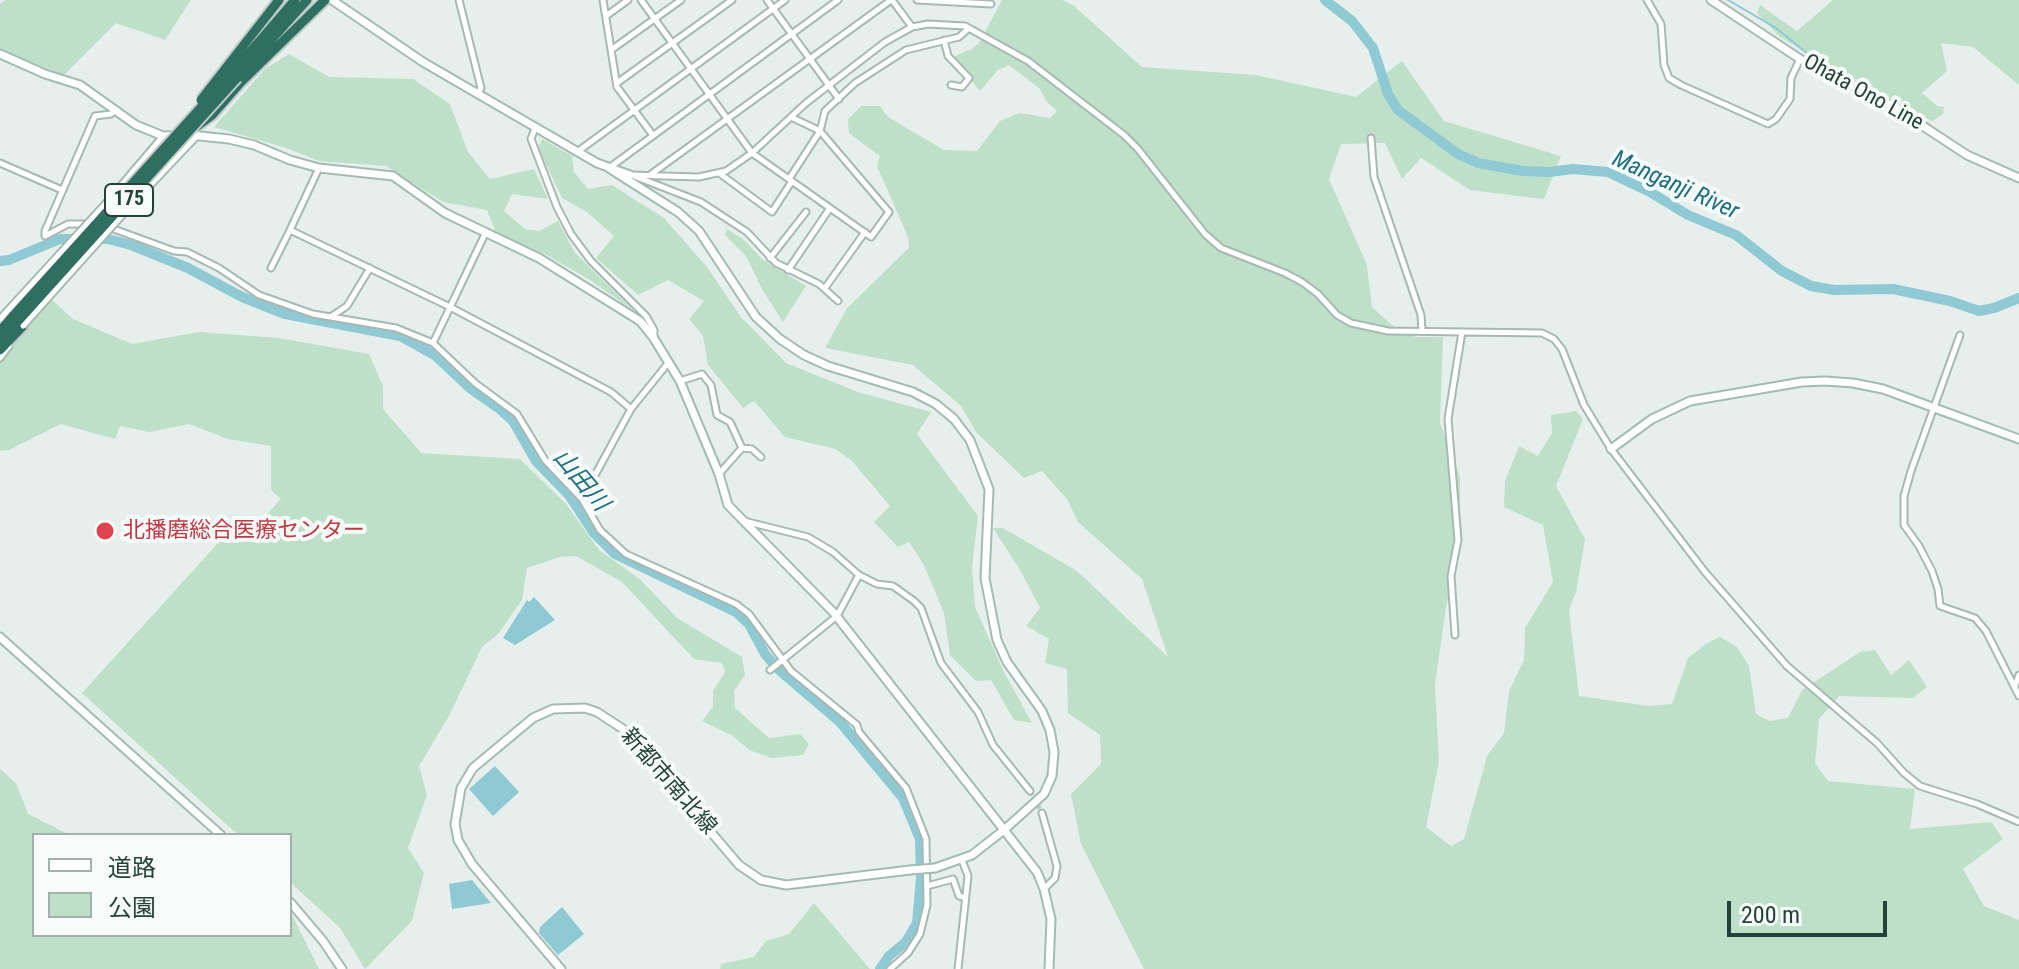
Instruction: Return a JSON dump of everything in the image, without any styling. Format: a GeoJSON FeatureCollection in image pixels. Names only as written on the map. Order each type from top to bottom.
{"type":"FeatureCollection","features":[{"type":"Feature","properties":{"kind":"highway"},"geometry":{"type":"LineString","coordinates":[[234,75],[279,0]]}},
{"type":"Feature","properties":{"kind":"highway","name":"175"},"geometry":{"type":"LineString","coordinates":[[0,331],[195,132],[234,75],[295,0]]}},
{"type":"Feature","properties":{"kind":"highway","name":"175"},"geometry":{"type":"LineString","coordinates":[[0,342],[16,318],[158,157],[307,0]]}},
{"type":"Feature","properties":{"kind":"highway"},"geometry":{"type":"LineString","coordinates":[[234,75],[325,0]]}},
{"type":"Feature","properties":{"kind":"highway"},"geometry":{"type":"LineString","coordinates":[[0,350],[16,318]]}},
{"type":"Feature","properties":{"kind":"street"},"geometry":{"type":"LineString","coordinates":[[332,0],[384,38],[577,152],[609,168],[701,202],[747,232],[770,258],[825,288],[838,301]]}},
{"type":"Feature","properties":{"kind":"street"},"geometry":{"type":"LineString","coordinates":[[459,0],[481,88],[478,94]]}},
{"type":"Feature","properties":{"kind":"street"},"geometry":{"type":"LineString","coordinates":[[603,0],[617,83],[652,134]]}},
{"type":"Feature","properties":{"kind":"street"},"geometry":{"type":"LineString","coordinates":[[606,16],[628,0]]}},
{"type":"Feature","properties":{"kind":"street"},"geometry":{"type":"LineString","coordinates":[[641,0],[752,153],[871,237],[889,212],[820,131],[791,117]]}},
{"type":"Feature","properties":{"kind":"street"},"geometry":{"type":"LineString","coordinates":[[611,50],[681,0]]}},
{"type":"Feature","properties":{"kind":"street"},"geometry":{"type":"LineString","coordinates":[[617,83],[732,0]]}},
{"type":"Feature","properties":{"kind":"street"},"geometry":{"type":"LineString","coordinates":[[767,0],[839,99]]}},
{"type":"Feature","properties":{"kind":"street"},"geometry":{"type":"LineString","coordinates":[[577,152],[785,0]]}},
{"type":"Feature","properties":{"kind":"street"},"geometry":{"type":"LineString","coordinates":[[609,168],[838,0]]}},
{"type":"Feature","properties":{"kind":"street"},"geometry":{"type":"LineString","coordinates":[[649,176],[891,0],[912,27]]}},
{"type":"Feature","properties":{"kind":"street"},"geometry":{"type":"LineString","coordinates":[[917,0],[991,4]]}},
{"type":"Feature","properties":{"kind":"street"},"geometry":{"type":"LineString","coordinates":[[1647,0],[1661,24],[1664,65],[1669,78],[1768,124],[1776,119],[1790,99],[1791,78],[1800,59]]}},
{"type":"Feature","properties":{"kind":"street","name":"Ohata Ono Line"},"geometry":{"type":"LineString","coordinates":[[1711,0],[1800,59],[1897,109],[1967,155],[2019,178]]}},
{"type":"Feature","properties":{"kind":"street"},"geometry":{"type":"LineString","coordinates":[[630,175],[699,177],[719,173],[752,153],[829,85],[885,42],[912,27],[928,24],[955,24],[969,28],[1028,61],[1124,135],[1205,234],[1221,248],[1293,277],[1318,294],[1337,315],[1351,323],[1388,331],[1542,333],[1554,339],[1562,349],[1584,405],[1611,449],[1705,572],[1787,666],[1877,743],[1920,786],[1977,804],[2019,822]]}},
{"type":"Feature","properties":{"kind":"street"},"geometry":{"type":"LineString","coordinates":[[719,173],[772,212],[820,131],[825,111],[855,83],[906,50],[959,37],[969,28]]}},
{"type":"Feature","properties":{"kind":"street"},"geometry":{"type":"LineString","coordinates":[[944,40],[948,56],[969,78],[962,87],[951,85]]}},
{"type":"Feature","properties":{"kind":"street"},"geometry":{"type":"LineString","coordinates":[[0,54],[80,85],[136,125],[163,136],[195,132],[254,145],[319,168],[393,176],[445,213],[550,265],[640,321],[680,381],[719,474],[728,505],[742,522],[807,582],[837,616],[1037,872],[1051,919],[1049,969]]}},
{"type":"Feature","properties":{"kind":"street"},"geometry":{"type":"LineString","coordinates":[[116,110],[111,114],[95,116],[45,236],[68,224],[83,223],[120,229],[174,251],[187,252],[219,268],[259,295],[313,314],[396,328],[433,343],[475,383],[517,414],[545,460],[582,499],[600,530],[626,554],[736,604],[749,614],[791,671],[857,725],[859,732],[906,788],[926,839],[927,905],[920,934],[908,953],[890,969]]}},
{"type":"Feature","properties":{"kind":"street"},"geometry":{"type":"LineString","coordinates":[[535,127],[531,139],[557,207],[571,234],[591,261],[646,316],[654,330],[653,337]]}},
{"type":"Feature","properties":{"kind":"street"},"geometry":{"type":"LineString","coordinates":[[0,319],[16,318],[126,211],[195,132]]}},
{"type":"Feature","properties":{"kind":"street"},"geometry":{"type":"LineString","coordinates":[[0,358],[16,318],[163,136]]}},
{"type":"Feature","properties":{"kind":"street"},"geometry":{"type":"LineString","coordinates":[[1371,138],[1374,177],[1421,315],[1422,331]]}},
{"type":"Feature","properties":{"kind":"street"},"geometry":{"type":"LineString","coordinates":[[0,163],[62,190]]}},
{"type":"Feature","properties":{"kind":"street"},"geometry":{"type":"LineString","coordinates":[[271,268],[319,168]]}},
{"type":"Feature","properties":{"kind":"street","name":"新都市南北線"},"geometry":{"type":"LineString","coordinates":[[561,969],[472,864],[458,840],[455,824],[461,788],[473,768],[524,724],[553,709],[585,708],[623,729],[739,865],[761,880],[786,885],[935,868],[962,860],[1004,830],[1044,794],[1052,776],[1054,752],[1042,711],[1015,674],[997,640],[985,578],[989,489],[970,440],[954,419],[936,404],[913,392],[828,366],[780,339],[756,317],[699,231],[678,212],[609,168]]}},
{"type":"Feature","properties":{"kind":"street"},"geometry":{"type":"LineString","coordinates":[[788,270],[830,208]]}},
{"type":"Feature","properties":{"kind":"street"},"geometry":{"type":"LineString","coordinates":[[770,258],[806,212]]}},
{"type":"Feature","properties":{"kind":"street"},"geometry":{"type":"LineString","coordinates":[[290,230],[450,307],[611,392],[631,409]]}},
{"type":"Feature","properties":{"kind":"street"},"geometry":{"type":"LineString","coordinates":[[825,288],[865,232]]}},
{"type":"Feature","properties":{"kind":"street"},"geometry":{"type":"LineString","coordinates":[[433,343],[485,234]]}},
{"type":"Feature","properties":{"kind":"street"},"geometry":{"type":"LineString","coordinates":[[332,316],[347,306],[370,268]]}},
{"type":"Feature","properties":{"kind":"street"},"geometry":{"type":"LineString","coordinates":[[1455,635],[1451,576],[1458,540],[1448,419],[1462,332]]}},
{"type":"Feature","properties":{"kind":"street"},"geometry":{"type":"LineString","coordinates":[[1960,335],[1904,496],[1904,525],[1932,571],[1940,606],[1975,618],[1986,631],[2019,696]]}},
{"type":"Feature","properties":{"kind":"street"},"geometry":{"type":"LineString","coordinates":[[582,499],[631,409],[669,362]]}},
{"type":"Feature","properties":{"kind":"street"},"geometry":{"type":"LineString","coordinates":[[680,381],[702,374],[711,385],[717,415],[730,422],[742,448]]}},
{"type":"Feature","properties":{"kind":"street"},"geometry":{"type":"LineString","coordinates":[[1611,449],[1652,419],[1690,401],[1802,382],[1853,383],[1883,389],[2019,439]]}},
{"type":"Feature","properties":{"kind":"street"},"geometry":{"type":"LineString","coordinates":[[742,448],[752,449],[761,457]]}},
{"type":"Feature","properties":{"kind":"street"},"geometry":{"type":"LineString","coordinates":[[719,474],[742,448]]}},
{"type":"Feature","properties":{"kind":"street"},"geometry":{"type":"LineString","coordinates":[[742,522],[746,520],[808,537],[833,552],[859,575],[877,584],[893,586],[921,608],[941,663],[978,712],[993,745],[1030,791]]}},
{"type":"Feature","properties":{"kind":"street"},"geometry":{"type":"LineString","coordinates":[[770,670],[837,616],[859,575]]}},
{"type":"Feature","properties":{"kind":"street"},"geometry":{"type":"LineString","coordinates":[[0,637],[219,833]]}},
{"type":"Feature","properties":{"kind":"street"},"geometry":{"type":"LineString","coordinates":[[2014,687],[2019,675]]}},
{"type":"Feature","properties":{"kind":"street"},"geometry":{"type":"LineString","coordinates":[[1042,813],[1057,866],[1055,878],[1044,889]]}},
{"type":"Feature","properties":{"kind":"street"},"geometry":{"type":"LineString","coordinates":[[958,969],[968,876],[962,860]]}},
{"type":"Feature","properties":{"kind":"street"},"geometry":{"type":"LineString","coordinates":[[927,886],[953,879],[959,896],[965,898]]}},
{"type":"Feature","properties":{"kind":"street"},"geometry":{"type":"LineString","coordinates":[[292,904],[342,969]]}},
{"type":"Feature","properties":{"kind":"green space"},"geometry":{"type":"Polygon","coordinates":[[[5,0],[191,0],[165,40],[116,23],[64,75],[0,50],[0,4],[5,0]]]}},
{"type":"Feature","properties":{"kind":"green space"},"geometry":{"type":"Polygon","coordinates":[[[1002,0],[1062,0],[1073,5],[1142,67],[1256,75],[1356,97],[1402,61],[1444,121],[1561,156],[1544,199],[1470,190],[1421,158],[1402,179],[1385,143],[1341,144],[1329,179],[1367,265],[1372,307],[1392,325],[1416,337],[1443,337],[1440,423],[1460,477],[1460,541],[1446,607],[1435,685],[1439,761],[1426,827],[1451,846],[1464,839],[1487,756],[1504,733],[1509,691],[1524,660],[1525,628],[1553,582],[1543,525],[1504,507],[1505,481],[1519,446],[1538,456],[1552,433],[1551,415],[1576,411],[1583,419],[1556,486],[1585,539],[1576,592],[1569,610],[1579,696],[1648,706],[1672,704],[1688,658],[1720,637],[1737,647],[1749,666],[1756,714],[1770,721],[1788,718],[1802,690],[1860,652],[1875,650],[1891,675],[1909,660],[1927,687],[1913,698],[1839,696],[1819,719],[1815,763],[1828,781],[1915,789],[1910,829],[1991,822],[2003,839],[1963,869],[1984,906],[2019,920],[2019,969],[1144,969],[1081,844],[1071,794],[1101,764],[1100,735],[1068,713],[1067,669],[1045,663],[1049,639],[1026,626],[1040,608],[993,528],[1003,528],[1077,571],[1168,657],[1142,579],[1078,522],[1067,499],[1042,471],[1024,478],[976,432],[961,406],[913,365],[825,348],[847,308],[909,248],[908,237],[877,166],[880,156],[849,133],[848,119],[861,106],[880,106],[888,117],[944,150],[977,151],[1000,121],[1020,113],[1050,118],[1057,111],[1046,101],[1040,89],[1009,65],[998,70],[980,91],[952,57],[979,43],[1002,0]]]}},
{"type":"Feature","properties":{"kind":"green space"},"geometry":{"type":"Polygon","coordinates":[[[1833,0],[2019,0],[2019,85],[1973,47],[1941,43],[1947,71],[1922,93],[1937,106],[1944,107],[1943,114],[1932,121],[1827,66],[1779,36],[1757,13],[1760,5],[1797,31],[1833,0]]]}},
{"type":"Feature","properties":{"kind":"green space"},"geometry":{"type":"Polygon","coordinates":[[[289,54],[329,77],[413,79],[450,104],[468,152],[490,179],[534,169],[548,199],[512,194],[504,211],[525,229],[539,231],[558,221],[575,253],[633,310],[543,253],[496,233],[487,210],[443,202],[386,166],[319,161],[214,127],[265,69],[289,54]]]}},
{"type":"Feature","properties":{"kind":"green space"},"geometry":{"type":"Polygon","coordinates":[[[542,139],[572,156],[574,172],[588,189],[612,185],[664,218],[707,267],[741,317],[786,363],[858,392],[931,412],[917,434],[978,516],[972,568],[975,607],[1003,670],[1032,723],[1014,720],[991,680],[976,681],[950,655],[944,613],[924,565],[909,542],[898,547],[874,522],[890,506],[852,461],[835,449],[785,437],[754,401],[743,408],[708,365],[703,336],[689,319],[704,301],[668,280],[638,295],[596,258],[614,236],[587,212],[562,198],[538,148],[542,139]]]}},
{"type":"Feature","properties":{"kind":"green space"},"geometry":{"type":"Polygon","coordinates":[[[727,229],[744,240],[762,259],[806,286],[783,322],[746,256],[725,235],[727,229]]]}},
{"type":"Feature","properties":{"kind":"green space"},"geometry":{"type":"Polygon","coordinates":[[[50,298],[73,319],[132,344],[199,332],[279,338],[369,354],[383,386],[383,409],[421,453],[520,459],[566,504],[599,550],[640,579],[677,618],[742,657],[745,675],[734,691],[735,708],[769,738],[800,734],[809,744],[803,755],[772,758],[749,750],[733,736],[702,721],[713,707],[713,691],[725,672],[722,663],[694,659],[622,582],[576,556],[560,557],[527,568],[522,600],[498,634],[482,647],[449,716],[419,766],[427,795],[408,848],[424,873],[412,921],[365,969],[340,928],[292,884],[292,833],[236,833],[82,693],[228,532],[241,543],[281,499],[271,490],[271,446],[228,439],[189,424],[149,432],[120,426],[115,439],[61,424],[9,450],[0,451],[0,362],[50,298]]]}},
{"type":"Feature","properties":{"kind":"green space"},"geometry":{"type":"Polygon","coordinates":[[[0,769],[16,783],[28,814],[66,833],[32,833],[32,937],[292,937],[292,915],[319,969],[0,969],[0,769]]]}},
{"type":"Feature","properties":{"kind":"green space"},"geometry":{"type":"Polygon","coordinates":[[[814,903],[870,969],[720,969],[721,964],[754,957],[766,941],[789,934],[814,903]]]}},
{"type":"Feature","properties":{"kind":"water"},"geometry":{"type":"Polygon","coordinates":[[[534,597],[555,620],[515,645],[503,638],[527,600],[529,602],[534,597]]]}},
{"type":"Feature","properties":{"kind":"water"},"geometry":{"type":"Polygon","coordinates":[[[495,766],[519,792],[493,816],[469,789],[495,766]]]}},
{"type":"Feature","properties":{"kind":"water"},"geometry":{"type":"Polygon","coordinates":[[[472,880],[491,903],[452,909],[449,884],[472,880]]]}},
{"type":"Feature","properties":{"kind":"water"},"geometry":{"type":"Polygon","coordinates":[[[562,907],[584,934],[558,955],[539,933],[540,927],[562,907]]]}},
{"type":"Feature","properties":{"kind":"waterway","name":"Manganji River"},"geometry":{"type":"LineString","coordinates":[[1325,0],[1352,21],[1373,48],[1388,94],[1398,110],[1458,154],[1478,163],[1523,171],[1573,169],[1608,172],[1688,215],[1736,235],[1782,271],[1811,286],[1834,290],[1893,289],[1950,301],[1979,311],[2019,298]]}},
{"type":"Feature","properties":{"kind":"waterway"},"geometry":{"type":"LineString","coordinates":[[1728,0],[1776,28],[1819,63],[1851,82]]}},
{"type":"Feature","properties":{"kind":"waterway"},"geometry":{"type":"LineString","coordinates":[[1882,97],[1907,109],[1957,145]]}},
{"type":"Feature","properties":{"kind":"waterway","name":"山田川"},"geometry":{"type":"LineString","coordinates":[[0,261],[60,239],[108,239],[188,268],[242,297],[285,314],[400,336],[436,356],[471,389],[513,421],[536,461],[569,495],[594,533],[615,554],[736,612],[749,624],[765,654],[779,670],[840,722],[903,798],[920,839],[917,923],[906,942],[889,956],[880,969]]}},
{"type":"Feature","properties":{"kind":"tunnel"},"geometry":{"type":"LineString","coordinates":[[1030,791],[1042,813]]}},
{"type":"Feature","properties":{"kind":"place","name":"北播磨総合医療センター"},"geometry":{"type":"Point","coordinates":[105,531]}}]}
